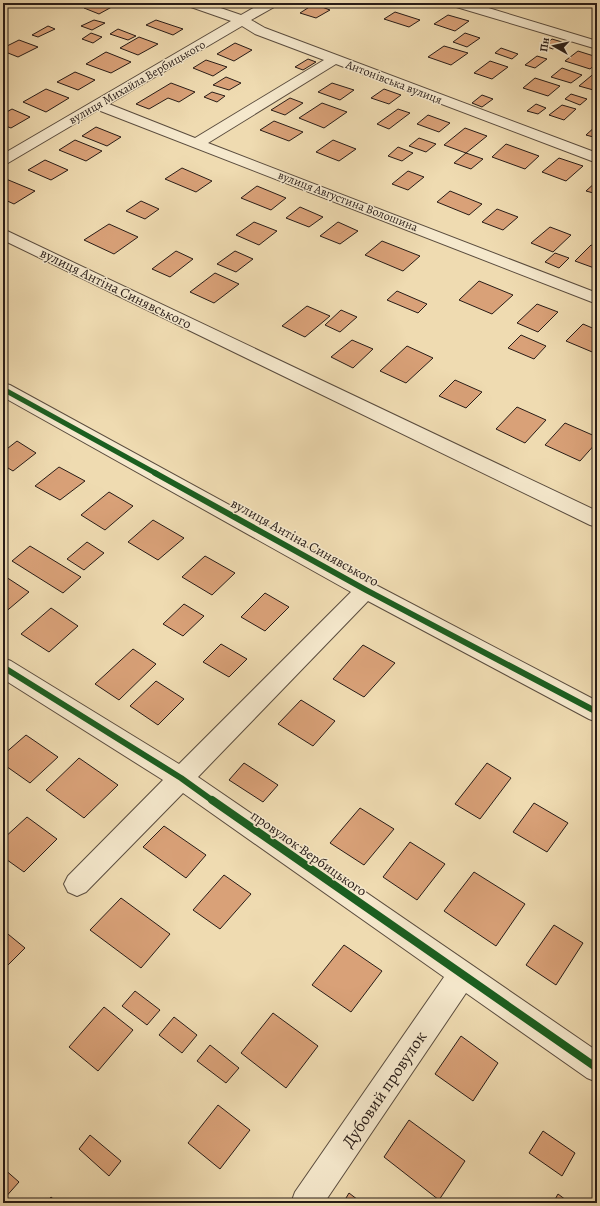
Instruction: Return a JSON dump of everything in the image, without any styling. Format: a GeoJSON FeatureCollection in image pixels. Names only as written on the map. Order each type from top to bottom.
{"type":"FeatureCollection","features":[{"type":"Feature","properties":{"kind":"street","name":"Антонівська вулиця"},"geometry":{"type":"LineString","coordinates":[[193,3],[242,20],[260,31],[597,158]]}},
{"type":"Feature","properties":{"kind":"street","name":"вулиця Михайла Вербицького"},"geometry":{"type":"LineString","coordinates":[[3,160],[271,3]]}},
{"type":"Feature","properties":{"kind":"street"},"geometry":{"type":"LineString","coordinates":[[458,3],[597,45]]}},
{"type":"Feature","properties":{"kind":"street"},"geometry":{"type":"LineString","coordinates":[[197,143],[335,59]]}},
{"type":"Feature","properties":{"kind":"street","name":"вулиця Августина Волошина"},"geometry":{"type":"LineString","coordinates":[[98,105],[597,299]]}},
{"type":"Feature","properties":{"kind":"street","name":"вулиця Антіна Синявського"},"geometry":{"type":"LineString","coordinates":[[3,234],[597,520]]}},
{"type":"Feature","properties":{"kind":"street","name":"вулиця Антіна Синявського"},"geometry":{"type":"LineString","coordinates":[[3,389],[366,590],[597,712]]}},
{"type":"Feature","properties":{"kind":"street"},"geometry":{"type":"LineString","coordinates":[[77,884],[366,590]]}},
{"type":"Feature","properties":{"kind":"street","name":"провулок Вербицького"},"geometry":{"type":"LineString","coordinates":[[3,666],[181,778],[597,1068]]}},
{"type":"Feature","properties":{"kind":"street","name":"Дубовий провулок"},"geometry":{"type":"LineString","coordinates":[[306,1203],[462,975]]}},
{"type":"Feature","properties":{"kind":"building"},"geometry":{"type":"Polygon","coordinates":[[[94,3],[119,3],[99,14],[84,8],[94,3]]]}},
{"type":"Feature","properties":{"kind":"building"},"geometry":{"type":"Polygon","coordinates":[[[314,4],[330,10],[316,18],[300,13],[314,4]]]}},
{"type":"Feature","properties":{"kind":"building"},"geometry":{"type":"Polygon","coordinates":[[[395,12],[420,20],[409,27],[384,19],[395,12]]]}},
{"type":"Feature","properties":{"kind":"building"},"geometry":{"type":"Polygon","coordinates":[[[448,15],[469,21],[455,31],[434,24],[448,15]]]}},
{"type":"Feature","properties":{"kind":"building"},"geometry":{"type":"Polygon","coordinates":[[[94,20],[105,23],[92,30],[81,26],[94,20]]]}},
{"type":"Feature","properties":{"kind":"building"},"geometry":{"type":"Polygon","coordinates":[[[156,20],[183,29],[173,35],[146,25],[156,20]]]}},
{"type":"Feature","properties":{"kind":"building"},"geometry":{"type":"Polygon","coordinates":[[[48,26],[55,29],[38,37],[32,35],[48,26]]]}},
{"type":"Feature","properties":{"kind":"building"},"geometry":{"type":"Polygon","coordinates":[[[118,29],[136,36],[128,40],[110,34],[118,29]]]}},
{"type":"Feature","properties":{"kind":"building"},"geometry":{"type":"Polygon","coordinates":[[[91,33],[102,37],[93,43],[82,39],[91,33]]]}},
{"type":"Feature","properties":{"kind":"building"},"geometry":{"type":"Polygon","coordinates":[[[465,33],[480,38],[467,47],[453,42],[465,33]]]}},
{"type":"Feature","properties":{"kind":"building"},"geometry":{"type":"Polygon","coordinates":[[[139,37],[158,44],[138,55],[120,48],[139,37]]]}},
{"type":"Feature","properties":{"kind":"building"},"geometry":{"type":"Polygon","coordinates":[[[552,39],[562,42],[553,49],[544,46],[552,39]]]}},
{"type":"Feature","properties":{"kind":"building"},"geometry":{"type":"Polygon","coordinates":[[[19,40],[38,47],[18,57],[3,51],[3,48],[19,40]]]}},
{"type":"Feature","properties":{"kind":"building"},"geometry":{"type":"Polygon","coordinates":[[[235,43],[252,50],[234,61],[217,54],[235,43]]]}},
{"type":"Feature","properties":{"kind":"building"},"geometry":{"type":"Polygon","coordinates":[[[444,46],[468,53],[451,65],[428,57],[444,46]]]}},
{"type":"Feature","properties":{"kind":"building"},"geometry":{"type":"Polygon","coordinates":[[[501,48],[518,54],[512,59],[495,53],[501,48]]]}},
{"type":"Feature","properties":{"kind":"building"},"geometry":{"type":"Polygon","coordinates":[[[578,51],[597,57],[597,63],[590,69],[565,61],[578,51]]]}},
{"type":"Feature","properties":{"kind":"building"},"geometry":{"type":"Polygon","coordinates":[[[106,52],[131,62],[111,73],[86,64],[106,52]]]}},
{"type":"Feature","properties":{"kind":"building"},"geometry":{"type":"Polygon","coordinates":[[[537,56],[547,59],[535,68],[525,65],[537,56]]]}},
{"type":"Feature","properties":{"kind":"building"},"geometry":{"type":"Polygon","coordinates":[[[308,59],[316,62],[303,70],[295,67],[308,59]]]}},
{"type":"Feature","properties":{"kind":"building"},"geometry":{"type":"Polygon","coordinates":[[[206,60],[227,67],[213,76],[193,68],[206,60]]]}},
{"type":"Feature","properties":{"kind":"building"},"geometry":{"type":"Polygon","coordinates":[[[490,61],[508,67],[492,79],[474,73],[490,61]]]}},
{"type":"Feature","properties":{"kind":"building"},"geometry":{"type":"Polygon","coordinates":[[[562,68],[582,75],[571,83],[551,77],[562,68]]]}},
{"type":"Feature","properties":{"kind":"building"},"geometry":{"type":"Polygon","coordinates":[[[597,71],[597,91],[579,86],[597,71]]]}},
{"type":"Feature","properties":{"kind":"building"},"geometry":{"type":"Polygon","coordinates":[[[75,72],[95,80],[78,90],[57,82],[75,72]]]}},
{"type":"Feature","properties":{"kind":"building"},"geometry":{"type":"Polygon","coordinates":[[[226,77],[241,83],[229,90],[213,85],[226,77]]]}},
{"type":"Feature","properties":{"kind":"building"},"geometry":{"type":"Polygon","coordinates":[[[535,78],[560,86],[548,96],[523,88],[535,78]]]}},
{"type":"Feature","properties":{"kind":"building"},"geometry":{"type":"Polygon","coordinates":[[[171,83],[195,92],[179,102],[168,98],[149,109],[136,104],[171,83]]]}},
{"type":"Feature","properties":{"kind":"building"},"geometry":{"type":"Polygon","coordinates":[[[332,83],[354,90],[340,100],[318,92],[332,83]]]}},
{"type":"Feature","properties":{"kind":"building"},"geometry":{"type":"Polygon","coordinates":[[[46,89],[69,98],[46,112],[23,102],[46,89]]]}},
{"type":"Feature","properties":{"kind":"building"},"geometry":{"type":"Polygon","coordinates":[[[384,89],[401,95],[389,104],[371,98],[384,89]]]}},
{"type":"Feature","properties":{"kind":"building"},"geometry":{"type":"Polygon","coordinates":[[[212,92],[225,96],[217,102],[204,97],[212,92]]]}},
{"type":"Feature","properties":{"kind":"building"},"geometry":{"type":"Polygon","coordinates":[[[571,94],[587,99],[580,105],[565,99],[571,94]]]}},
{"type":"Feature","properties":{"kind":"building"},"geometry":{"type":"Polygon","coordinates":[[[482,95],[493,99],[482,107],[472,103],[482,95]]]}},
{"type":"Feature","properties":{"kind":"building"},"geometry":{"type":"Polygon","coordinates":[[[290,98],[303,103],[285,115],[271,110],[290,98]]]}},
{"type":"Feature","properties":{"kind":"building"},"geometry":{"type":"Polygon","coordinates":[[[322,103],[347,112],[324,128],[299,118],[322,103]]]}},
{"type":"Feature","properties":{"kind":"building"},"geometry":{"type":"Polygon","coordinates":[[[536,104],[546,108],[538,114],[527,111],[536,104]]]}},
{"type":"Feature","properties":{"kind":"building"},"geometry":{"type":"Polygon","coordinates":[[[562,105],[576,109],[564,120],[549,115],[562,105]]]}},
{"type":"Feature","properties":{"kind":"building"},"geometry":{"type":"Polygon","coordinates":[[[12,109],[30,117],[11,128],[3,125],[3,114],[12,109]]]}},
{"type":"Feature","properties":{"kind":"building"},"geometry":{"type":"Polygon","coordinates":[[[398,109],[410,113],[389,129],[377,124],[398,109]]]}},
{"type":"Feature","properties":{"kind":"building"},"geometry":{"type":"Polygon","coordinates":[[[428,115],[450,123],[439,132],[417,124],[428,115]]]}},
{"type":"Feature","properties":{"kind":"building"},"geometry":{"type":"Polygon","coordinates":[[[274,121],[303,132],[289,141],[260,130],[274,121]]]}},
{"type":"Feature","properties":{"kind":"building"},"geometry":{"type":"Polygon","coordinates":[[[597,125],[597,138],[586,135],[597,125]]]}},
{"type":"Feature","properties":{"kind":"building"},"geometry":{"type":"Polygon","coordinates":[[[96,127],[121,137],[107,146],[82,136],[96,127]]]}},
{"type":"Feature","properties":{"kind":"building"},"geometry":{"type":"Polygon","coordinates":[[[465,128],[487,136],[466,153],[444,145],[465,128]]]}},
{"type":"Feature","properties":{"kind":"building"},"geometry":{"type":"Polygon","coordinates":[[[419,138],[436,144],[426,152],[409,146],[419,138]]]}},
{"type":"Feature","properties":{"kind":"building"},"geometry":{"type":"Polygon","coordinates":[[[75,140],[102,151],[86,161],[59,150],[75,140]]]}},
{"type":"Feature","properties":{"kind":"building"},"geometry":{"type":"Polygon","coordinates":[[[333,140],[356,149],[339,161],[316,152],[333,140]]]}},
{"type":"Feature","properties":{"kind":"building"},"geometry":{"type":"Polygon","coordinates":[[[506,144],[539,156],[525,169],[492,157],[506,144]]]}},
{"type":"Feature","properties":{"kind":"building"},"geometry":{"type":"Polygon","coordinates":[[[398,147],[413,153],[402,161],[388,156],[398,147]]]}},
{"type":"Feature","properties":{"kind":"building"},"geometry":{"type":"Polygon","coordinates":[[[466,153],[483,159],[471,169],[454,163],[466,153]]]}},
{"type":"Feature","properties":{"kind":"building"},"geometry":{"type":"Polygon","coordinates":[[[559,158],[583,166],[566,181],[542,172],[559,158]]]}},
{"type":"Feature","properties":{"kind":"building"},"geometry":{"type":"Polygon","coordinates":[[[45,160],[68,170],[51,180],[28,170],[45,160]]]}},
{"type":"Feature","properties":{"kind":"building"},"geometry":{"type":"Polygon","coordinates":[[[182,168],[212,181],[196,192],[165,179],[182,168]]]}},
{"type":"Feature","properties":{"kind":"building"},"geometry":{"type":"Polygon","coordinates":[[[408,171],[424,177],[408,190],[392,184],[408,171]]]}},
{"type":"Feature","properties":{"kind":"building"},"geometry":{"type":"Polygon","coordinates":[[[6,179],[35,191],[14,204],[3,199],[3,181],[6,179]]]}},
{"type":"Feature","properties":{"kind":"building"},"geometry":{"type":"Polygon","coordinates":[[[597,181],[597,194],[586,191],[597,181]]]}},
{"type":"Feature","properties":{"kind":"building"},"geometry":{"type":"Polygon","coordinates":[[[257,186],[286,198],[271,210],[241,198],[257,186]]]}},
{"type":"Feature","properties":{"kind":"building"},"geometry":{"type":"Polygon","coordinates":[[[450,191],[482,204],[469,215],[437,202],[450,191]]]}},
{"type":"Feature","properties":{"kind":"building"},"geometry":{"type":"Polygon","coordinates":[[[141,201],[159,209],[145,219],[126,211],[141,201]]]}},
{"type":"Feature","properties":{"kind":"building"},"geometry":{"type":"Polygon","coordinates":[[[300,207],[323,217],[309,227],[286,218],[300,207]]]}},
{"type":"Feature","properties":{"kind":"building"},"geometry":{"type":"Polygon","coordinates":[[[497,209],[518,217],[503,230],[482,222],[497,209]]]}},
{"type":"Feature","properties":{"kind":"building"},"geometry":{"type":"Polygon","coordinates":[[[254,222],[277,231],[259,245],[236,235],[254,222]]]}},
{"type":"Feature","properties":{"kind":"building"},"geometry":{"type":"Polygon","coordinates":[[[338,222],[358,231],[340,244],[320,236],[338,222]]]}},
{"type":"Feature","properties":{"kind":"building"},"geometry":{"type":"Polygon","coordinates":[[[109,224],[138,237],[114,254],[84,240],[109,224]]]}},
{"type":"Feature","properties":{"kind":"building"},"geometry":{"type":"Polygon","coordinates":[[[550,227],[571,235],[553,252],[531,243],[550,227]]]}},
{"type":"Feature","properties":{"kind":"building"},"geometry":{"type":"Polygon","coordinates":[[[382,241],[420,256],[403,271],[365,255],[382,241]]]}},
{"type":"Feature","properties":{"kind":"building"},"geometry":{"type":"Polygon","coordinates":[[[591,245],[597,247],[597,269],[575,261],[591,245]]]}},
{"type":"Feature","properties":{"kind":"building"},"geometry":{"type":"Polygon","coordinates":[[[176,251],[193,259],[170,277],[152,269],[176,251]]]}},
{"type":"Feature","properties":{"kind":"building"},"geometry":{"type":"Polygon","coordinates":[[[235,251],[253,259],[236,272],[217,264],[235,251]]]}},
{"type":"Feature","properties":{"kind":"building"},"geometry":{"type":"Polygon","coordinates":[[[555,253],[569,258],[559,268],[545,262],[555,253]]]}},
{"type":"Feature","properties":{"kind":"building"},"geometry":{"type":"Polygon","coordinates":[[[215,273],[239,284],[214,303],[190,292],[215,273]]]}},
{"type":"Feature","properties":{"kind":"building"},"geometry":{"type":"Polygon","coordinates":[[[479,281],[513,295],[492,314],[459,300],[479,281]]]}},
{"type":"Feature","properties":{"kind":"building"},"geometry":{"type":"Polygon","coordinates":[[[397,291],[427,304],[418,313],[387,300],[397,291]]]}},
{"type":"Feature","properties":{"kind":"building"},"geometry":{"type":"Polygon","coordinates":[[[537,304],[558,312],[538,332],[517,323],[537,304]]]}},
{"type":"Feature","properties":{"kind":"building"},"geometry":{"type":"Polygon","coordinates":[[[307,306],[330,316],[305,337],[282,326],[307,306]]]}},
{"type":"Feature","properties":{"kind":"building"},"geometry":{"type":"Polygon","coordinates":[[[341,310],[357,317],[340,332],[325,325],[341,310]]]}},
{"type":"Feature","properties":{"kind":"building"},"geometry":{"type":"Polygon","coordinates":[[[583,324],[597,330],[597,354],[566,341],[583,324]]]}},
{"type":"Feature","properties":{"kind":"building"},"geometry":{"type":"Polygon","coordinates":[[[521,335],[546,346],[534,359],[508,348],[521,335]]]}},
{"type":"Feature","properties":{"kind":"building"},"geometry":{"type":"Polygon","coordinates":[[[352,340],[373,349],[353,368],[331,357],[352,340]]]}},
{"type":"Feature","properties":{"kind":"building"},"geometry":{"type":"Polygon","coordinates":[[[407,346],[433,358],[406,383],[380,371],[407,346]]]}},
{"type":"Feature","properties":{"kind":"building"},"geometry":{"type":"Polygon","coordinates":[[[455,380],[482,392],[466,408],[439,396],[455,380]]]}},
{"type":"Feature","properties":{"kind":"building"},"geometry":{"type":"Polygon","coordinates":[[[517,407],[546,420],[525,443],[496,429],[517,407]]]}},
{"type":"Feature","properties":{"kind":"building"},"geometry":{"type":"Polygon","coordinates":[[[565,423],[597,437],[597,442],[580,461],[545,445],[565,423]]]}},
{"type":"Feature","properties":{"kind":"building"},"geometry":{"type":"Polygon","coordinates":[[[17,441],[36,453],[13,471],[3,465],[3,452],[17,441]]]}},
{"type":"Feature","properties":{"kind":"building"},"geometry":{"type":"Polygon","coordinates":[[[59,467],[85,481],[60,500],[35,486],[59,467]]]}},
{"type":"Feature","properties":{"kind":"building"},"geometry":{"type":"Polygon","coordinates":[[[109,492],[133,506],[105,530],[81,515],[109,492]]]}},
{"type":"Feature","properties":{"kind":"building"},"geometry":{"type":"Polygon","coordinates":[[[153,520],[184,538],[158,560],[128,542],[153,520]]]}},
{"type":"Feature","properties":{"kind":"building"},"geometry":{"type":"Polygon","coordinates":[[[87,542],[104,553],[84,570],[67,559],[87,542]]]}},
{"type":"Feature","properties":{"kind":"building"},"geometry":{"type":"Polygon","coordinates":[[[30,546],[81,577],[63,593],[12,561],[30,546]]]}},
{"type":"Feature","properties":{"kind":"building"},"geometry":{"type":"Polygon","coordinates":[[[205,556],[235,573],[212,595],[182,577],[205,556]]]}},
{"type":"Feature","properties":{"kind":"building"},"geometry":{"type":"Polygon","coordinates":[[[6,577],[29,592],[3,614],[3,580],[6,577]]]}},
{"type":"Feature","properties":{"kind":"building"},"geometry":{"type":"Polygon","coordinates":[[[265,593],[289,607],[265,631],[241,617],[265,593]]]}},
{"type":"Feature","properties":{"kind":"building"},"geometry":{"type":"Polygon","coordinates":[[[184,604],[204,616],[183,636],[163,624],[184,604]]]}},
{"type":"Feature","properties":{"kind":"building"},"geometry":{"type":"Polygon","coordinates":[[[51,608],[78,626],[49,652],[21,634],[51,608]]]}},
{"type":"Feature","properties":{"kind":"building"},"geometry":{"type":"Polygon","coordinates":[[[221,644],[247,659],[229,677],[203,662],[221,644]]]}},
{"type":"Feature","properties":{"kind":"building"},"geometry":{"type":"Polygon","coordinates":[[[363,645],[395,663],[364,697],[333,679],[363,645]]]}},
{"type":"Feature","properties":{"kind":"building"},"geometry":{"type":"Polygon","coordinates":[[[133,649],[156,664],[119,700],[95,684],[133,649]]]}},
{"type":"Feature","properties":{"kind":"building"},"geometry":{"type":"Polygon","coordinates":[[[156,681],[184,699],[158,725],[130,706],[156,681]]]}},
{"type":"Feature","properties":{"kind":"building"},"geometry":{"type":"Polygon","coordinates":[[[301,700],[335,721],[313,746],[278,724],[301,700]]]}},
{"type":"Feature","properties":{"kind":"building"},"geometry":{"type":"Polygon","coordinates":[[[26,735],[58,757],[30,783],[3,764],[3,755],[26,735]]]}},
{"type":"Feature","properties":{"kind":"building"},"geometry":{"type":"Polygon","coordinates":[[[79,758],[118,785],[84,818],[46,790],[79,758]]]}},
{"type":"Feature","properties":{"kind":"building"},"geometry":{"type":"Polygon","coordinates":[[[244,763],[278,785],[263,802],[229,780],[244,763]]]}},
{"type":"Feature","properties":{"kind":"building"},"geometry":{"type":"Polygon","coordinates":[[[487,763],[511,778],[480,819],[455,804],[487,763]]]}},
{"type":"Feature","properties":{"kind":"building"},"geometry":{"type":"Polygon","coordinates":[[[534,803],[568,823],[547,852],[513,832],[534,803]]]}},
{"type":"Feature","properties":{"kind":"building"},"geometry":{"type":"Polygon","coordinates":[[[360,808],[394,829],[364,865],[330,843],[360,808]]]}},
{"type":"Feature","properties":{"kind":"building"},"geometry":{"type":"Polygon","coordinates":[[[27,817],[57,839],[24,872],[3,857],[3,839],[27,817]]]}},
{"type":"Feature","properties":{"kind":"building"},"geometry":{"type":"Polygon","coordinates":[[[164,826],[206,855],[186,878],[143,847],[164,826]]]}},
{"type":"Feature","properties":{"kind":"building"},"geometry":{"type":"Polygon","coordinates":[[[410,842],[445,864],[417,900],[383,877],[410,842]]]}},
{"type":"Feature","properties":{"kind":"building"},"geometry":{"type":"Polygon","coordinates":[[[474,872],[525,904],[496,946],[444,911],[474,872]]]}},
{"type":"Feature","properties":{"kind":"building"},"geometry":{"type":"Polygon","coordinates":[[[224,875],[251,894],[220,929],[193,910],[224,875]]]}},
{"type":"Feature","properties":{"kind":"building"},"geometry":{"type":"Polygon","coordinates":[[[121,898],[170,934],[141,968],[90,930],[121,898]]]}},
{"type":"Feature","properties":{"kind":"building"},"geometry":{"type":"Polygon","coordinates":[[[554,925],[583,943],[556,985],[526,965],[554,925]]]}},
{"type":"Feature","properties":{"kind":"building"},"geometry":{"type":"Polygon","coordinates":[[[3,930],[25,948],[3,970],[3,930]]]}},
{"type":"Feature","properties":{"kind":"building"},"geometry":{"type":"Polygon","coordinates":[[[344,945],[382,971],[351,1012],[312,985],[344,945]]]}},
{"type":"Feature","properties":{"kind":"building"},"geometry":{"type":"Polygon","coordinates":[[[135,991],[160,1010],[147,1025],[122,1006],[135,991]]]}},
{"type":"Feature","properties":{"kind":"building"},"geometry":{"type":"Polygon","coordinates":[[[104,1007],[133,1030],[98,1071],[69,1047],[104,1007]]]}},
{"type":"Feature","properties":{"kind":"building"},"geometry":{"type":"Polygon","coordinates":[[[273,1013],[318,1046],[286,1088],[241,1053],[273,1013]]]}},
{"type":"Feature","properties":{"kind":"building"},"geometry":{"type":"Polygon","coordinates":[[[174,1017],[197,1035],[182,1053],[159,1035],[174,1017]]]}},
{"type":"Feature","properties":{"kind":"building"},"geometry":{"type":"Polygon","coordinates":[[[461,1036],[498,1063],[473,1101],[435,1074],[461,1036]]]}},
{"type":"Feature","properties":{"kind":"building"},"geometry":{"type":"Polygon","coordinates":[[[210,1045],[239,1068],[226,1083],[197,1061],[210,1045]]]}},
{"type":"Feature","properties":{"kind":"building"},"geometry":{"type":"Polygon","coordinates":[[[218,1105],[250,1130],[220,1169],[188,1143],[218,1105]]]}},
{"type":"Feature","properties":{"kind":"building"},"geometry":{"type":"Polygon","coordinates":[[[409,1120],[465,1161],[439,1200],[384,1157],[409,1120]]]}},
{"type":"Feature","properties":{"kind":"building"},"geometry":{"type":"Polygon","coordinates":[[[543,1131],[575,1153],[562,1176],[529,1153],[543,1131]]]}},
{"type":"Feature","properties":{"kind":"building"},"geometry":{"type":"Polygon","coordinates":[[[90,1135],[121,1161],[109,1176],[79,1149],[90,1135]]]}},
{"type":"Feature","properties":{"kind":"building"},"geometry":{"type":"Polygon","coordinates":[[[3,1168],[19,1182],[3,1200],[3,1168]]]}},
{"type":"Feature","properties":{"kind":"building"},"geometry":{"type":"Polygon","coordinates":[[[349,1193],[362,1203],[343,1203],[349,1193]]]}},
{"type":"Feature","properties":{"kind":"building"},"geometry":{"type":"Polygon","coordinates":[[[558,1194],[570,1203],[553,1203],[558,1194]]]}},
{"type":"Feature","properties":{"kind":"building"},"geometry":{"type":"Polygon","coordinates":[[[51,1197],[58,1203],[46,1203],[51,1197]]]}},
{"type":"Feature","properties":{"kind":"cycle path"},"geometry":{"type":"LineString","coordinates":[[3,389],[366,590],[597,712]]}},
{"type":"Feature","properties":{"kind":"cycle path"},"geometry":{"type":"LineString","coordinates":[[3,667],[181,778],[597,1068]]}}]}
